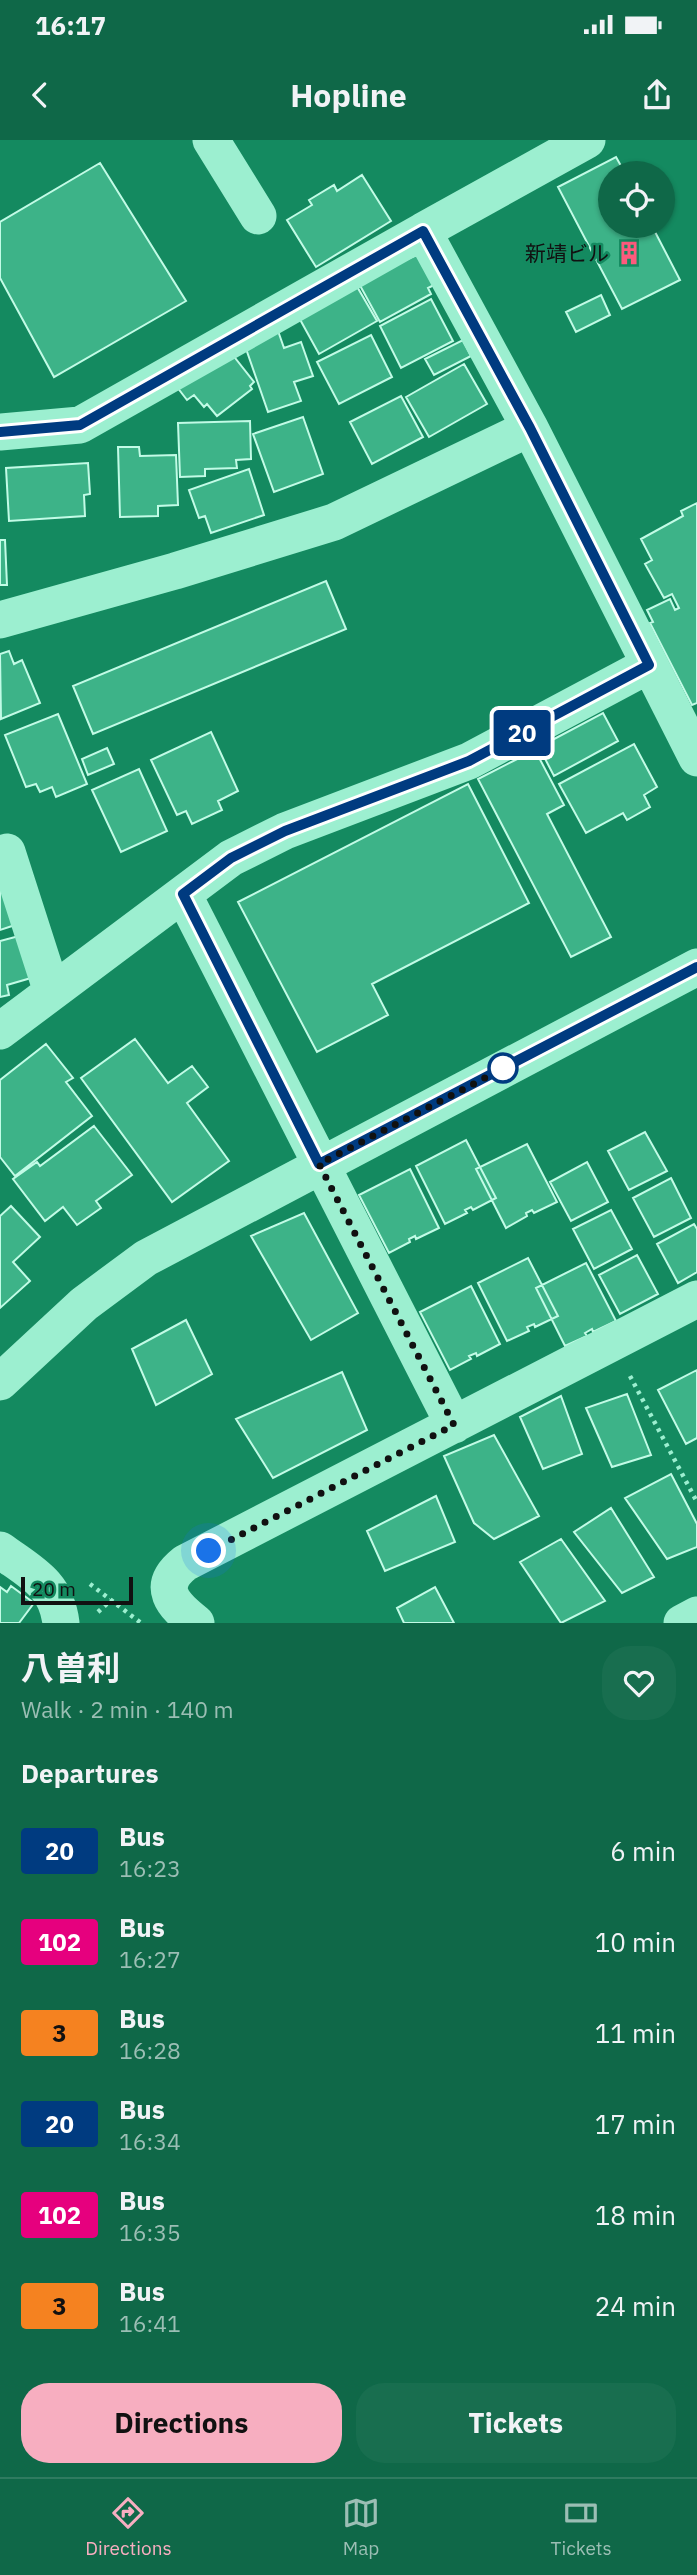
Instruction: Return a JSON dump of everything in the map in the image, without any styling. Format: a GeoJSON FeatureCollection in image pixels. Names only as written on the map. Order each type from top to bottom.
{"type":"FeatureCollection","features":[{"type":"Feature","properties":{"kind":"street"},"geometry":{"type":"LineString","coordinates":[[211,140],[258,216]]}},
{"type":"Feature","properties":{"kind":"street"},"geometry":{"type":"LineString","coordinates":[[0,432],[80,425],[587,140]]}},
{"type":"Feature","properties":{"kind":"street"},"geometry":{"type":"LineString","coordinates":[[423,231],[530,428],[697,758]]}},
{"type":"Feature","properties":{"kind":"street"},"geometry":{"type":"LineString","coordinates":[[0,620],[175,571],[334,522],[530,428]]}},
{"type":"Feature","properties":{"kind":"street"},"geometry":{"type":"LineString","coordinates":[[0,1031],[231,858],[285,831],[469,761],[649,665]]}},
{"type":"Feature","properties":{"kind":"street"},"geometry":{"type":"LineString","coordinates":[[7,852],[52,992]]}},
{"type":"Feature","properties":{"kind":"street"},"geometry":{"type":"LineString","coordinates":[[183,894],[454,1425]]}},
{"type":"Feature","properties":{"kind":"street"},"geometry":{"type":"LineString","coordinates":[[0,1382],[84,1304],[146,1258],[319,1164],[697,967]]}},
{"type":"Feature","properties":{"kind":"street"},"geometry":{"type":"LineString","coordinates":[[196,1623],[175,1607],[170,1595],[169,1583],[175,1571],[185,1563],[697,1299]]}},
{"type":"Feature","properties":{"kind":"street"},"geometry":{"type":"LineString","coordinates":[[0,1550],[44,1582],[55,1598],[61,1623]]}},
{"type":"Feature","properties":{"kind":"street"},"geometry":{"type":"LineString","coordinates":[[682,1623],[697,1615]]}},
{"type":"Feature","properties":{"kind":"path"},"geometry":{"type":"LineString","coordinates":[[612,1343],[697,1502]]}},
{"type":"Feature","properties":{"kind":"building"},"geometry":{"type":"Polygon","coordinates":[[[100,163],[186,301],[54,377],[0,278],[0,222],[100,163]]]}},
{"type":"Feature","properties":{"kind":"building","name":"新靖ビル"},"geometry":{"type":"Polygon","coordinates":[[[598,166],[598,238],[658,238],[680,280],[622,309],[558,187],[598,166]]]}},
{"type":"Feature","properties":{"kind":"building"},"geometry":{"type":"Polygon","coordinates":[[[362,175],[391,221],[316,267],[287,220],[312,205],[309,200],[334,185],[337,191],[362,175]]]}},
{"type":"Feature","properties":{"kind":"building"},"geometry":{"type":"Polygon","coordinates":[[[417,255],[434,285],[428,288],[431,294],[380,322],[357,280],[417,255]]]}},
{"type":"Feature","properties":{"kind":"building"},"geometry":{"type":"Polygon","coordinates":[[[352,278],[377,321],[319,354],[297,314],[352,278]]]}},
{"type":"Feature","properties":{"kind":"building"},"geometry":{"type":"Polygon","coordinates":[[[601,295],[610,315],[576,332],[566,312],[601,295]]]}},
{"type":"Feature","properties":{"kind":"building"},"geometry":{"type":"Polygon","coordinates":[[[431,299],[453,341],[401,368],[380,326],[431,299]]]}},
{"type":"Feature","properties":{"kind":"building"},"geometry":{"type":"Polygon","coordinates":[[[277,328],[284,348],[301,342],[313,376],[294,382],[301,401],[268,412],[243,340],[277,328]]]}},
{"type":"Feature","properties":{"kind":"building"},"geometry":{"type":"Polygon","coordinates":[[[371,335],[392,377],[339,404],[317,362],[371,335]]]}},
{"type":"Feature","properties":{"kind":"building"},"geometry":{"type":"Polygon","coordinates":[[[463,340],[471,356],[434,375],[425,359],[463,340]]]}},
{"type":"Feature","properties":{"kind":"building"},"geometry":{"type":"Polygon","coordinates":[[[228,349],[254,382],[250,386],[252,389],[217,416],[207,404],[204,407],[194,395],[187,400],[177,387],[228,349]]]}},
{"type":"Feature","properties":{"kind":"building"},"geometry":{"type":"Polygon","coordinates":[[[464,364],[487,404],[429,437],[406,397],[464,364]]]}},
{"type":"Feature","properties":{"kind":"building"},"geometry":{"type":"Polygon","coordinates":[[[401,396],[423,437],[372,464],[350,422],[401,396]]]}},
{"type":"Feature","properties":{"kind":"building"},"geometry":{"type":"Polygon","coordinates":[[[303,417],[323,474],[274,492],[253,434],[303,417]]]}},
{"type":"Feature","properties":{"kind":"building"},"geometry":{"type":"Polygon","coordinates":[[[250,421],[251,459],[236,460],[237,468],[205,469],[205,476],[180,477],[178,423],[250,421]]]}},
{"type":"Feature","properties":{"kind":"building"},"geometry":{"type":"Polygon","coordinates":[[[118,447],[139,447],[140,456],[176,455],[178,505],[158,506],[158,516],[120,517],[118,447]]]}},
{"type":"Feature","properties":{"kind":"building"},"geometry":{"type":"Polygon","coordinates":[[[88,463],[90,494],[84,495],[85,516],[9,521],[6,468],[88,463]]]}},
{"type":"Feature","properties":{"kind":"building"},"geometry":{"type":"Polygon","coordinates":[[[249,469],[264,515],[211,533],[205,516],[199,518],[189,490],[249,469]]]}},
{"type":"Feature","properties":{"kind":"building"},"geometry":{"type":"Polygon","coordinates":[[[697,503],[697,703],[692,705],[650,623],[653,622],[647,610],[670,599],[675,610],[679,608],[672,594],[664,598],[645,564],[652,560],[641,539],[683,516],[681,511],[697,503]]]}},
{"type":"Feature","properties":{"kind":"building"},"geometry":{"type":"Polygon","coordinates":[[[0,540],[5,540],[7,585],[0,585],[0,540]]]}},
{"type":"Feature","properties":{"kind":"building"},"geometry":{"type":"Polygon","coordinates":[[[326,581],[346,629],[93,734],[73,686],[326,581]]]}},
{"type":"Feature","properties":{"kind":"building"},"geometry":{"type":"Polygon","coordinates":[[[9,651],[14,664],[22,660],[40,703],[1,719],[0,654],[9,651]]]}},
{"type":"Feature","properties":{"kind":"building"},"geometry":{"type":"Polygon","coordinates":[[[603,713],[618,741],[554,776],[539,747],[603,713]]]}},
{"type":"Feature","properties":{"kind":"building"},"geometry":{"type":"Polygon","coordinates":[[[58,714],[87,784],[56,797],[52,787],[40,792],[36,784],[26,787],[5,735],[58,714]]]}},
{"type":"Feature","properties":{"kind":"building"},"geometry":{"type":"Polygon","coordinates":[[[211,732],[238,791],[218,801],[222,810],[192,824],[186,811],[177,815],[151,760],[211,732]]]}},
{"type":"Feature","properties":{"kind":"building"},"geometry":{"type":"Polygon","coordinates":[[[634,744],[657,787],[644,795],[650,807],[627,820],[623,813],[586,833],[559,784],[634,744]]]}},
{"type":"Feature","properties":{"kind":"building"},"geometry":{"type":"Polygon","coordinates":[[[107,748],[114,764],[88,775],[82,759],[107,748]]]}},
{"type":"Feature","properties":{"kind":"building"},"geometry":{"type":"Polygon","coordinates":[[[535,750],[564,805],[547,814],[611,937],[571,957],[478,779],[535,750]]]}},
{"type":"Feature","properties":{"kind":"building"},"geometry":{"type":"Polygon","coordinates":[[[139,769],[167,831],[121,852],[92,790],[139,769]]]}},
{"type":"Feature","properties":{"kind":"building"},"geometry":{"type":"Polygon","coordinates":[[[468,784],[529,903],[372,984],[388,1015],[317,1052],[238,902],[468,784]]]}},
{"type":"Feature","properties":{"kind":"building"},"geometry":{"type":"Polygon","coordinates":[[[0,883],[15,925],[0,930],[0,883]]]}},
{"type":"Feature","properties":{"kind":"building"},"geometry":{"type":"Polygon","coordinates":[[[19,936],[31,978],[7,985],[9,995],[0,997],[0,941],[19,936]]]}},
{"type":"Feature","properties":{"kind":"building"},"geometry":{"type":"Polygon","coordinates":[[[135,1039],[168,1083],[192,1066],[208,1087],[187,1103],[229,1161],[172,1202],[81,1078],[135,1039]]]}},
{"type":"Feature","properties":{"kind":"building"},"geometry":{"type":"Polygon","coordinates":[[[46,1044],[73,1078],[66,1082],[92,1116],[15,1176],[0,1157],[0,1080],[46,1044]]]}},
{"type":"Feature","properties":{"kind":"building"},"geometry":{"type":"Polygon","coordinates":[[[94,1126],[132,1175],[96,1201],[101,1208],[77,1225],[63,1207],[45,1221],[13,1179],[37,1162],[40,1166],[94,1126]]]}},
{"type":"Feature","properties":{"kind":"building"},"geometry":{"type":"Polygon","coordinates":[[[645,1132],[667,1171],[629,1190],[608,1151],[645,1132]]]}},
{"type":"Feature","properties":{"kind":"building"},"geometry":{"type":"Polygon","coordinates":[[[466,1140],[496,1198],[473,1210],[471,1207],[465,1210],[467,1213],[445,1224],[416,1166],[466,1140]]]}},
{"type":"Feature","properties":{"kind":"building"},"geometry":{"type":"Polygon","coordinates":[[[527,1144],[557,1202],[534,1213],[532,1210],[526,1213],[527,1216],[506,1228],[476,1169],[527,1144]]]}},
{"type":"Feature","properties":{"kind":"building"},"geometry":{"type":"Polygon","coordinates":[[[587,1162],[608,1202],[571,1221],[550,1182],[587,1162]]]}},
{"type":"Feature","properties":{"kind":"building"},"geometry":{"type":"Polygon","coordinates":[[[410,1169],[439,1228],[416,1239],[415,1236],[409,1239],[410,1242],[389,1253],[359,1195],[410,1169]]]}},
{"type":"Feature","properties":{"kind":"building"},"geometry":{"type":"Polygon","coordinates":[[[671,1178],[691,1218],[654,1237],[633,1198],[671,1178]]]}},
{"type":"Feature","properties":{"kind":"building"},"geometry":{"type":"Polygon","coordinates":[[[11,1206],[40,1237],[13,1262],[30,1281],[0,1308],[0,1216],[11,1206]]]}},
{"type":"Feature","properties":{"kind":"building"},"geometry":{"type":"Polygon","coordinates":[[[611,1210],[632,1249],[594,1269],[573,1229],[611,1210]]]}},
{"type":"Feature","properties":{"kind":"building"},"geometry":{"type":"Polygon","coordinates":[[[304,1213],[358,1313],[311,1340],[251,1236],[304,1213]]]}},
{"type":"Feature","properties":{"kind":"building"},"geometry":{"type":"Polygon","coordinates":[[[694,1224],[697,1229],[697,1272],[678,1283],[657,1244],[694,1224]]]}},
{"type":"Feature","properties":{"kind":"building"},"geometry":{"type":"Polygon","coordinates":[[[637,1255],[658,1294],[620,1314],[599,1275],[637,1255]]]}},
{"type":"Feature","properties":{"kind":"building"},"geometry":{"type":"Polygon","coordinates":[[[528,1258],[558,1316],[535,1327],[534,1324],[527,1327],[529,1331],[507,1341],[478,1283],[528,1258]]]}},
{"type":"Feature","properties":{"kind":"building"},"geometry":{"type":"Polygon","coordinates":[[[586,1263],[616,1321],[593,1332],[592,1329],[585,1333],[587,1336],[565,1346],[536,1288],[586,1263]]]}},
{"type":"Feature","properties":{"kind":"building"},"geometry":{"type":"Polygon","coordinates":[[[471,1286],[500,1344],[477,1356],[476,1353],[469,1356],[471,1359],[450,1370],[420,1312],[471,1286]]]}},
{"type":"Feature","properties":{"kind":"building"},"geometry":{"type":"Polygon","coordinates":[[[186,1320],[212,1374],[156,1405],[132,1349],[186,1320]]]}},
{"type":"Feature","properties":{"kind":"building"},"geometry":{"type":"Polygon","coordinates":[[[697,1370],[697,1438],[686,1444],[658,1390],[697,1370]]]}},
{"type":"Feature","properties":{"kind":"building"},"geometry":{"type":"Polygon","coordinates":[[[342,1372],[367,1430],[273,1478],[236,1419],[342,1372]]]}},
{"type":"Feature","properties":{"kind":"building"},"geometry":{"type":"Polygon","coordinates":[[[627,1394],[651,1455],[612,1467],[586,1408],[627,1394]]]}},
{"type":"Feature","properties":{"kind":"building"},"geometry":{"type":"Polygon","coordinates":[[[561,1396],[582,1454],[543,1469],[520,1417],[561,1396]]]}},
{"type":"Feature","properties":{"kind":"building"},"geometry":{"type":"Polygon","coordinates":[[[494,1435],[539,1516],[494,1539],[474,1523],[444,1456],[494,1435]]]}},
{"type":"Feature","properties":{"kind":"building"},"geometry":{"type":"Polygon","coordinates":[[[671,1474],[697,1524],[697,1547],[667,1559],[625,1498],[671,1474]]]}},
{"type":"Feature","properties":{"kind":"building"},"geometry":{"type":"Polygon","coordinates":[[[436,1496],[455,1542],[385,1571],[367,1531],[436,1496]]]}},
{"type":"Feature","properties":{"kind":"building"},"geometry":{"type":"Polygon","coordinates":[[[611,1508],[654,1577],[622,1593],[574,1532],[611,1508]]]}},
{"type":"Feature","properties":{"kind":"building"},"geometry":{"type":"Polygon","coordinates":[[[561,1539],[605,1601],[561,1623],[520,1562],[561,1539]]]}},
{"type":"Feature","properties":{"kind":"building"},"geometry":{"type":"Polygon","coordinates":[[[11,1586],[34,1603],[19,1623],[0,1623],[0,1587],[7,1592],[11,1586]]]}},
{"type":"Feature","properties":{"kind":"building"},"geometry":{"type":"Polygon","coordinates":[[[435,1587],[454,1623],[404,1623],[397,1608],[435,1587]]]}},
{"type":"Feature","properties":{"kind":"bus line","name":"20"},"geometry":{"type":"LineString","coordinates":[[0,432],[80,425],[423,231],[530,428],[649,665],[469,761],[285,831],[231,858],[183,894],[319,1164],[697,967]]}},
{"type":"Feature","properties":{"kind":"place","name":"新靖ビル"},"geometry":{"type":"Point","coordinates":[629,253]}},
{"type":"Feature","properties":{"kind":"route"},"geometry":{"type":"LineString","coordinates":[[209,1551],[454,1425],[319,1164],[508,1066],[503,1068]]}}]}
